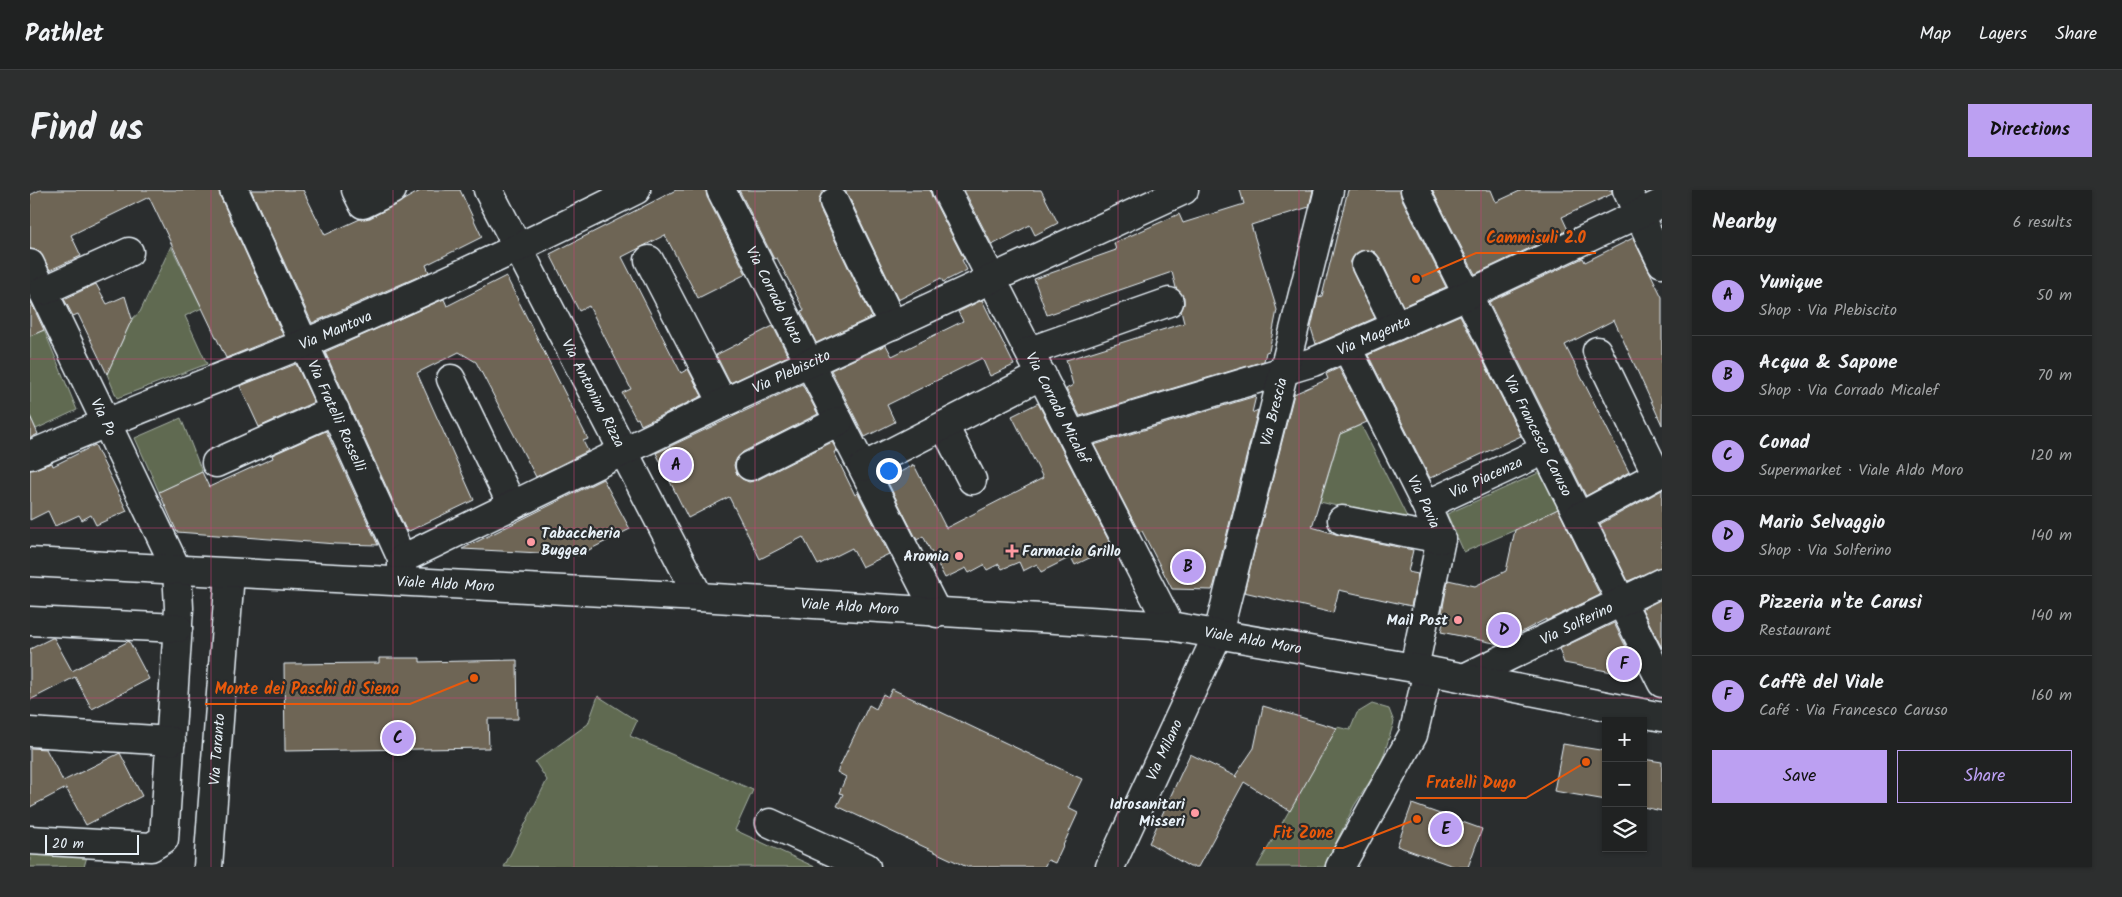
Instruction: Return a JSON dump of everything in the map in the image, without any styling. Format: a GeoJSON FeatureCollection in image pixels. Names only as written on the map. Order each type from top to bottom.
{"type":"FeatureCollection","features":[{"type":"Feature","properties":{"kind":"street","name":"Via Fratelli Rosselli"},"geometry":{"type":"LineString","coordinates":[[234,190],[335,410],[402,570]]}},
{"type":"Feature","properties":{"kind":"street"},"geometry":{"type":"LineString","coordinates":[[356,190],[363,204],[392,190]]}},
{"type":"Feature","properties":{"kind":"street","name":"Via Antonino Rizza"},"geometry":{"type":"LineString","coordinates":[[488,190],[700,597]]}},
{"type":"Feature","properties":{"kind":"street","name":"Via Corrado Noto"},"geometry":{"type":"LineString","coordinates":[[721,190],[937,613]]}},
{"type":"Feature","properties":{"kind":"street","name":"Via Corrado Micalef"},"geometry":{"type":"LineString","coordinates":[[946,190],[1170,626]]}},
{"type":"Feature","properties":{"kind":"street","name":"Via Plebiscito"},"geometry":{"type":"LineString","coordinates":[[402,570],[512,505],[623,450],[1184,190]]}},
{"type":"Feature","properties":{"kind":"street","name":"Via Brescia"},"geometry":{"type":"LineString","coordinates":[[1218,634],[1329,190]]}},
{"type":"Feature","properties":{"kind":"street","name":"Via Francesco Caruso"},"geometry":{"type":"LineString","coordinates":[[1414,190],[1662,683]]}},
{"type":"Feature","properties":{"kind":"street","name":"Via Mantova"},"geometry":{"type":"LineString","coordinates":[[30,455],[106,422],[303,343],[518,248],[620,193]]}},
{"type":"Feature","properties":{"kind":"street"},"geometry":{"type":"LineString","coordinates":[[834,202],[893,325]]}},
{"type":"Feature","properties":{"kind":"street"},"geometry":{"type":"LineString","coordinates":[[1642,202],[1662,263]]}},
{"type":"Feature","properties":{"kind":"street","name":"Via Magenta"},"geometry":{"type":"LineString","coordinates":[[1072,435],[1284,369],[1313,362],[1467,295],[1642,202]]}},
{"type":"Feature","properties":{"kind":"street"},"geometry":{"type":"LineString","coordinates":[[43,290],[129,252]]}},
{"type":"Feature","properties":{"kind":"street"},"geometry":{"type":"LineString","coordinates":[[649,260],[723,403]]}},
{"type":"Feature","properties":{"kind":"street","name":"Via Po"},"geometry":{"type":"LineString","coordinates":[[30,264],[177,570]]}},
{"type":"Feature","properties":{"kind":"street"},"geometry":{"type":"LineString","coordinates":[[1366,265],[1396,326]]}},
{"type":"Feature","properties":{"kind":"street"},"geometry":{"type":"LineString","coordinates":[[1030,351],[1169,302]]}},
{"type":"Feature","properties":{"kind":"street","name":"Via Pavia"},"geometry":{"type":"LineString","coordinates":[[1347,348],[1426,505],[1441,539],[1413,736],[1350,863]]}},
{"type":"Feature","properties":{"kind":"street"},"geometry":{"type":"LineString","coordinates":[[1579,517],[1657,475],[1597,351]]}},
{"type":"Feature","properties":{"kind":"street"},"geometry":{"type":"LineString","coordinates":[[863,467],[1042,375]]}},
{"type":"Feature","properties":{"kind":"street"},"geometry":{"type":"LineString","coordinates":[[451,379],[512,505]]}},
{"type":"Feature","properties":{"kind":"street"},"geometry":{"type":"LineString","coordinates":[[216,463],[335,410]]}},
{"type":"Feature","properties":{"kind":"street"},"geometry":{"type":"LineString","coordinates":[[750,466],[839,421]]}},
{"type":"Feature","properties":{"kind":"street"},"geometry":{"type":"LineString","coordinates":[[944,426],[972,480]]}},
{"type":"Feature","properties":{"kind":"street","name":"Via Piacenza"},"geometry":{"type":"LineString","coordinates":[[1426,505],[1546,450]]}},
{"type":"Feature","properties":{"kind":"street"},"geometry":{"type":"LineString","coordinates":[[1342,520],[1441,539]]}},
{"type":"Feature","properties":{"kind":"street","name":"Viale Aldo Moro"},"geometry":{"type":"LineString","coordinates":[[30,562],[230,573],[402,570],[700,597],[1170,626],[1421,670],[1662,717]]}},
{"type":"Feature","properties":{"kind":"street"},"geometry":{"type":"LineString","coordinates":[[30,840],[151,847],[164,840],[178,628],[177,570]]}},
{"type":"Feature","properties":{"kind":"street","name":"Via Taranto"},"geometry":{"type":"LineString","coordinates":[[208,867],[230,573]]}},
{"type":"Feature","properties":{"kind":"street","name":"Via Solferino"},"geometry":{"type":"LineString","coordinates":[[1464,678],[1662,582]]}},
{"type":"Feature","properties":{"kind":"street"},"geometry":{"type":"LineString","coordinates":[[30,621],[178,628]]}},
{"type":"Feature","properties":{"kind":"street","name":"Via Milano"},"geometry":{"type":"LineString","coordinates":[[1110,867],[1218,634]]}},
{"type":"Feature","properties":{"kind":"street"},"geometry":{"type":"LineString","coordinates":[[30,732],[170,741]]}},
{"type":"Feature","properties":{"kind":"street"},"geometry":{"type":"LineString","coordinates":[[770,823],[866,867]]}},
{"type":"Feature","properties":{"kind":"green space"},"geometry":{"type":"Polygon","coordinates":[[[171,246],[202,308],[185,316],[207,364],[117,398],[107,374],[132,319],[140,312],[171,246]]]}},
{"type":"Feature","properties":{"kind":"green space"},"geometry":{"type":"Polygon","coordinates":[[[44,330],[77,410],[36,429],[30,416],[30,336],[44,330]]]}},
{"type":"Feature","properties":{"kind":"green space"},"geometry":{"type":"Polygon","coordinates":[[[181,418],[202,472],[159,492],[135,438],[181,418]]]}},
{"type":"Feature","properties":{"kind":"green space"},"geometry":{"type":"Polygon","coordinates":[[[1361,425],[1410,523],[1320,502],[1340,434],[1361,425]]]}},
{"type":"Feature","properties":{"kind":"green space"},"geometry":{"type":"Polygon","coordinates":[[[1545,470],[1561,508],[1464,552],[1447,514],[1545,470]]]}},
{"type":"Feature","properties":{"kind":"green space"},"geometry":{"type":"Polygon","coordinates":[[[598,696],[637,721],[630,736],[753,790],[735,830],[815,867],[504,867],[547,780],[535,762],[588,724],[598,696]]]}},
{"type":"Feature","properties":{"kind":"green space"},"geometry":{"type":"Polygon","coordinates":[[[1372,704],[1389,709],[1394,722],[1381,764],[1354,806],[1324,867],[1257,867],[1337,727],[1350,730],[1357,713],[1372,704]]]}},
{"type":"Feature","properties":{"kind":"green space"},"geometry":{"type":"Polygon","coordinates":[[[30,849],[88,853],[84,867],[30,867],[30,849]]]}},
{"type":"Feature","properties":{"kind":"building"},"geometry":{"type":"Polygon","coordinates":[[[40,190],[219,190],[220,196],[283,335],[226,358],[149,197],[71,235],[81,256],[50,270],[39,251],[30,249],[30,195],[40,190]]]}},
{"type":"Feature","properties":{"kind":"building"},"geometry":{"type":"Polygon","coordinates":[[[251,190],[303,190],[325,235],[360,219],[370,218],[422,190],[460,190],[482,237],[426,265],[429,272],[312,323],[251,190]]]}},
{"type":"Feature","properties":{"kind":"building"},"geometry":{"type":"Polygon","coordinates":[[[676,190],[706,190],[707,197],[746,274],[698,298],[665,235],[622,257],[681,373],[688,369],[702,396],[641,425],[622,393],[631,389],[589,306],[579,311],[550,254],[676,190]]]}},
{"type":"Feature","properties":{"kind":"building"},"geometry":{"type":"Polygon","coordinates":[[[739,190],[825,190],[819,200],[820,209],[872,317],[816,343],[801,311],[804,310],[777,258],[774,259],[739,190]]]}},
{"type":"Feature","properties":{"kind":"building"},"geometry":{"type":"Polygon","coordinates":[[[844,190],[930,190],[964,259],[962,260],[967,270],[943,282],[941,278],[898,300],[844,190]]]}},
{"type":"Feature","properties":{"kind":"building"},"geometry":{"type":"Polygon","coordinates":[[[964,190],[1041,190],[1058,223],[1035,235],[1030,225],[992,245],[964,190]]]}},
{"type":"Feature","properties":{"kind":"building"},"geometry":{"type":"Polygon","coordinates":[[[1240,190],[1313,190],[1309,207],[1251,225],[1277,310],[1269,351],[1266,352],[1264,361],[1080,416],[1066,389],[1073,385],[1066,360],[1184,323],[1181,311],[1184,297],[1176,288],[1172,272],[1047,315],[1034,279],[1116,250],[1114,243],[1179,214],[1183,223],[1244,204],[1240,190]]]}},
{"type":"Feature","properties":{"kind":"building"},"geometry":{"type":"Polygon","coordinates":[[[1348,190],[1400,190],[1401,197],[1446,287],[1403,306],[1380,258],[1375,252],[1368,250],[1360,251],[1353,257],[1350,263],[1375,318],[1316,344],[1311,328],[1318,297],[1322,296],[1348,190]]]}},
{"type":"Feature","properties":{"kind":"building"},"geometry":{"type":"Polygon","coordinates":[[[1432,190],[1491,190],[1496,202],[1522,190],[1612,190],[1612,194],[1562,217],[1568,230],[1475,274],[1432,190]]]}},
{"type":"Feature","properties":{"kind":"building"},"geometry":{"type":"Polygon","coordinates":[[[1633,238],[1662,297],[1662,425],[1614,320],[1565,345],[1629,472],[1586,496],[1489,302],[1583,258],[1585,262],[1633,238]]]}},
{"type":"Feature","properties":{"kind":"building"},"geometry":{"type":"Polygon","coordinates":[[[506,276],[588,439],[583,441],[588,451],[536,477],[476,362],[459,352],[417,373],[474,500],[407,532],[325,352],[444,299],[447,306],[506,276]]]}},
{"type":"Feature","properties":{"kind":"building"},"geometry":{"type":"Polygon","coordinates":[[[96,284],[107,304],[125,296],[132,319],[107,374],[78,314],[73,316],[64,299],[96,284]]]}},
{"type":"Feature","properties":{"kind":"building"},"geometry":{"type":"Polygon","coordinates":[[[30,300],[44,330],[30,336],[30,300]]]}},
{"type":"Feature","properties":{"kind":"building"},"geometry":{"type":"Polygon","coordinates":[[[982,300],[1014,365],[990,376],[982,358],[887,405],[895,422],[865,437],[831,370],[886,345],[892,356],[963,321],[958,312],[982,300]]]}},
{"type":"Feature","properties":{"kind":"building"},"geometry":{"type":"Polygon","coordinates":[[[1460,315],[1521,436],[1430,478],[1368,355],[1460,315]]]}},
{"type":"Feature","properties":{"kind":"building"},"geometry":{"type":"Polygon","coordinates":[[[773,326],[788,356],[730,383],[716,355],[773,326]]]}},
{"type":"Feature","properties":{"kind":"building"},"geometry":{"type":"Polygon","coordinates":[[[296,364],[314,402],[259,427],[240,386],[296,364]]]}},
{"type":"Feature","properties":{"kind":"building"},"geometry":{"type":"Polygon","coordinates":[[[1339,368],[1367,422],[1340,434],[1312,527],[1339,535],[1413,550],[1408,572],[1418,574],[1411,606],[1339,590],[1333,613],[1244,592],[1294,394],[1328,379],[1326,374],[1339,368]]]}},
{"type":"Feature","properties":{"kind":"building"},"geometry":{"type":"Polygon","coordinates":[[[802,384],[818,414],[743,452],[737,458],[734,465],[736,473],[742,479],[749,482],[757,480],[832,442],[837,451],[834,452],[855,495],[858,493],[889,554],[862,567],[852,548],[818,565],[803,537],[760,559],[729,497],[688,518],[656,453],[802,384]]]}},
{"type":"Feature","properties":{"kind":"building"},"geometry":{"type":"Polygon","coordinates":[[[1256,396],[1252,413],[1258,410],[1212,590],[1172,589],[1142,531],[1139,532],[1094,445],[1256,396]]]}},
{"type":"Feature","properties":{"kind":"building"},"geometry":{"type":"Polygon","coordinates":[[[1038,403],[1112,547],[1075,565],[1071,557],[1041,572],[1037,564],[1023,571],[1019,562],[1002,569],[999,564],[987,570],[984,565],[969,573],[966,568],[945,578],[923,536],[917,540],[886,479],[914,465],[946,528],[1043,478],[1012,416],[1038,403]]]}},
{"type":"Feature","properties":{"kind":"building"},"geometry":{"type":"Polygon","coordinates":[[[30,416],[38,434],[30,438],[30,416]]]}},
{"type":"Feature","properties":{"kind":"building"},"geometry":{"type":"Polygon","coordinates":[[[326,431],[378,545],[336,544],[177,532],[159,492],[202,472],[209,487],[273,458],[272,455],[326,431]]]}},
{"type":"Feature","properties":{"kind":"building"},"geometry":{"type":"Polygon","coordinates":[[[95,445],[127,511],[96,525],[91,515],[82,520],[79,515],[55,526],[48,511],[30,520],[30,470],[52,463],[53,466],[95,445]]]}},
{"type":"Feature","properties":{"kind":"building"},"geometry":{"type":"Polygon","coordinates":[[[603,479],[630,529],[579,555],[462,549],[603,479]]]}},
{"type":"Feature","properties":{"kind":"building"},"geometry":{"type":"Polygon","coordinates":[[[1662,490],[1662,567],[1628,581],[1600,524],[1662,490]]]}},
{"type":"Feature","properties":{"kind":"building"},"geometry":{"type":"Polygon","coordinates":[[[1558,509],[1600,595],[1546,621],[1546,619],[1499,644],[1441,632],[1445,613],[1442,612],[1448,580],[1475,586],[1506,571],[1515,530],[1558,509]]]}},
{"type":"Feature","properties":{"kind":"building"},"geometry":{"type":"Polygon","coordinates":[[[1662,599],[1662,648],[1642,609],[1662,599]]]}},
{"type":"Feature","properties":{"kind":"building"},"geometry":{"type":"Polygon","coordinates":[[[1614,623],[1639,673],[1634,676],[1564,663],[1559,649],[1614,623]]]}},
{"type":"Feature","properties":{"kind":"building"},"geometry":{"type":"Polygon","coordinates":[[[54,638],[72,671],[129,641],[149,679],[92,709],[75,677],[30,700],[30,649],[54,638]]]}},
{"type":"Feature","properties":{"kind":"building"},"geometry":{"type":"Polygon","coordinates":[[[379,658],[420,658],[420,662],[517,660],[518,719],[488,719],[489,748],[285,751],[284,664],[379,663],[379,658]]]}},
{"type":"Feature","properties":{"kind":"building"},"geometry":{"type":"Polygon","coordinates":[[[892,689],[1082,779],[1068,808],[1078,813],[1055,863],[1048,860],[1044,867],[967,867],[837,806],[843,794],[839,793],[846,777],[837,772],[869,705],[876,709],[883,694],[888,697],[892,689]]]}},
{"type":"Feature","properties":{"kind":"building"},"geometry":{"type":"Polygon","coordinates":[[[1263,706],[1337,728],[1290,811],[1244,782],[1198,867],[1190,867],[1149,843],[1190,754],[1237,777],[1235,776],[1254,748],[1263,706]]]}},
{"type":"Feature","properties":{"kind":"building"},"geometry":{"type":"Polygon","coordinates":[[[1563,744],[1602,750],[1602,799],[1554,791],[1563,744]]]}},
{"type":"Feature","properties":{"kind":"building"},"geometry":{"type":"Polygon","coordinates":[[[30,748],[46,749],[63,781],[120,753],[142,796],[86,825],[66,788],[30,807],[30,748]]]}},
{"type":"Feature","properties":{"kind":"building"},"geometry":{"type":"Polygon","coordinates":[[[1647,760],[1662,762],[1662,811],[1647,808],[1647,760]]]}},
{"type":"Feature","properties":{"kind":"building"},"geometry":{"type":"Polygon","coordinates":[[[1412,804],[1482,829],[1468,867],[1456,867],[1397,846],[1412,804]]]}},
{"type":"Feature","properties":{"kind":"place","name":"Cammisuli 2.0"},"geometry":{"type":"Point","coordinates":[1416,279]}},
{"type":"Feature","properties":{"kind":"place","name":"Yunique"},"geometry":{"type":"Point","coordinates":[676,465]}},
{"type":"Feature","properties":{"kind":"place","name":"Tabaccheria Buggea"},"geometry":{"type":"Point","coordinates":[531,542]}},
{"type":"Feature","properties":{"kind":"place","name":"Farmacia Grillo"},"geometry":{"type":"Point","coordinates":[1012,551]}},
{"type":"Feature","properties":{"kind":"place","name":"Aromia"},"geometry":{"type":"Point","coordinates":[959,556]}},
{"type":"Feature","properties":{"kind":"place","name":"Acqua & Sapone"},"geometry":{"type":"Point","coordinates":[1188,567]}},
{"type":"Feature","properties":{"kind":"place","name":"Mail Post"},"geometry":{"type":"Point","coordinates":[1458,620]}},
{"type":"Feature","properties":{"kind":"place","name":"Mario Selvaggio"},"geometry":{"type":"Point","coordinates":[1504,630]}},
{"type":"Feature","properties":{"kind":"place","name":"Caffè del Viale"},"geometry":{"type":"Point","coordinates":[1624,664]}},
{"type":"Feature","properties":{"kind":"place","name":"Monte dei Paschi di Siena"},"geometry":{"type":"Point","coordinates":[474,678]}},
{"type":"Feature","properties":{"kind":"place","name":"Conad"},"geometry":{"type":"Point","coordinates":[398,738]}},
{"type":"Feature","properties":{"kind":"place","name":"Fratelli Dugo"},"geometry":{"type":"Point","coordinates":[1586,762]}},
{"type":"Feature","properties":{"kind":"place","name":"Idrosanitari Misseri"},"geometry":{"type":"Point","coordinates":[1195,813]}},
{"type":"Feature","properties":{"kind":"place","name":"Fit Zone"},"geometry":{"type":"Point","coordinates":[1417,819]}},
{"type":"Feature","properties":{"kind":"place","name":"Pizzeria n'te Carusi"},"geometry":{"type":"Point","coordinates":[1446,829]}}]}
